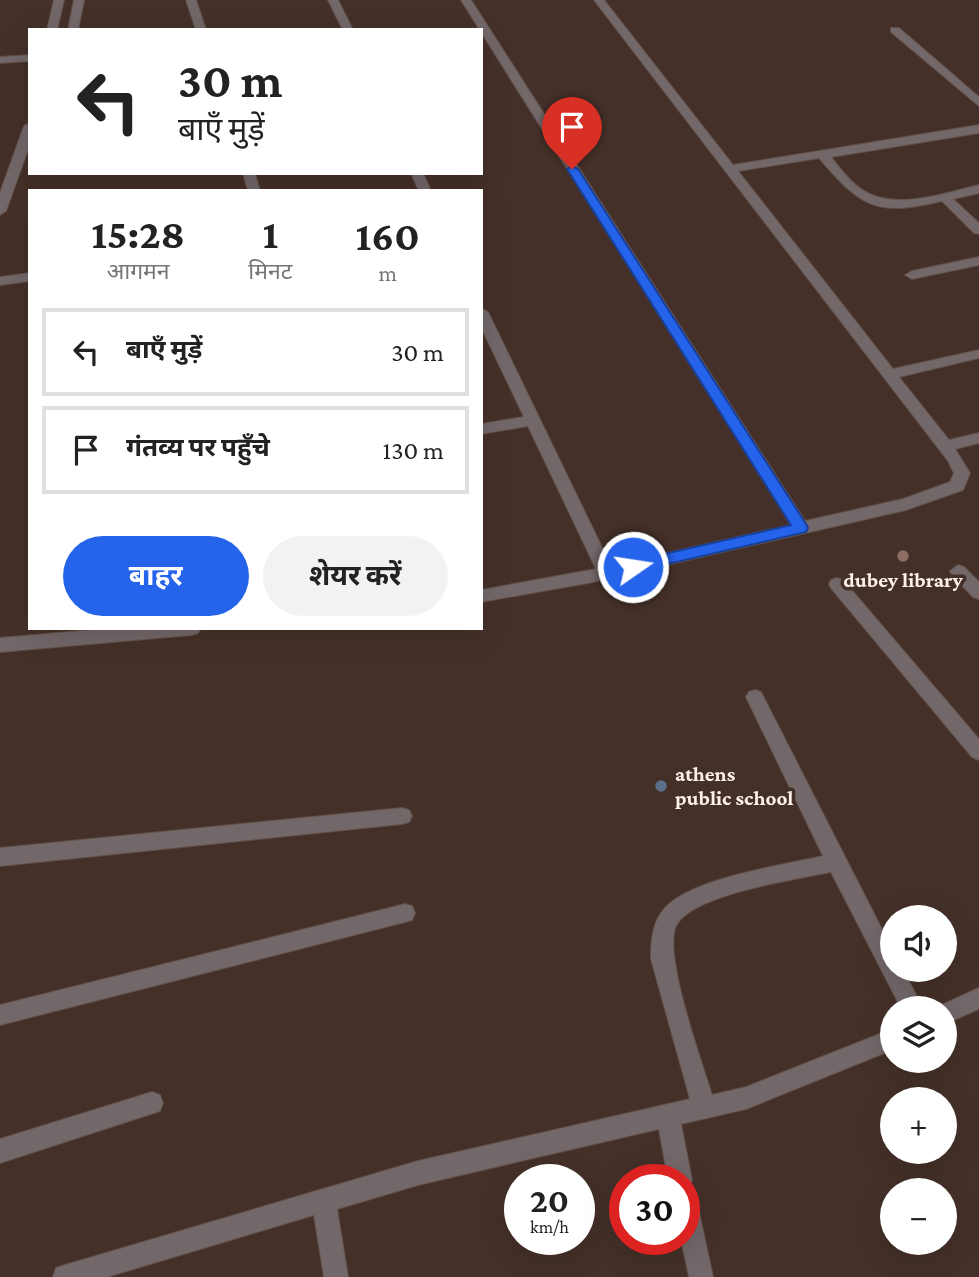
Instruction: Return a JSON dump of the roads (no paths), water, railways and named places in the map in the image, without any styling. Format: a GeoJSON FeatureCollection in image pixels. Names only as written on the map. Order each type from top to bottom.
{"type":"FeatureCollection","features":[{"type":"Feature","properties":{"kind":"street"},"geometry":{"type":"LineString","coordinates":[[52,28],[59,0]]}},
{"type":"Feature","properties":{"kind":"street"},"geometry":{"type":"LineString","coordinates":[[74,28],[79,0]]}},
{"type":"Feature","properties":{"kind":"street"},"geometry":{"type":"LineString","coordinates":[[191,0],[200,28]]}},
{"type":"Feature","properties":{"kind":"street"},"geometry":{"type":"LineString","coordinates":[[333,0],[347,28]]}},
{"type":"Feature","properties":{"kind":"street"},"geometry":{"type":"LineString","coordinates":[[466,0],[800,528]]}},
{"type":"Feature","properties":{"kind":"street"},"geometry":{"type":"LineString","coordinates":[[483,596],[606,573],[906,504],[957,486],[962,473],[946,446],[599,0]]}},
{"type":"Feature","properties":{"kind":"street"},"geometry":{"type":"LineString","coordinates":[[895,30],[979,103]]}},
{"type":"Feature","properties":{"kind":"street"},"geometry":{"type":"LineString","coordinates":[[0,60],[28,58]]}},
{"type":"Feature","properties":{"kind":"street"},"geometry":{"type":"LineString","coordinates":[[730,169],[979,129]]}},
{"type":"Feature","properties":{"kind":"street"},"geometry":{"type":"LineString","coordinates":[[0,211],[28,132]]}},
{"type":"Feature","properties":{"kind":"street"},"geometry":{"type":"LineString","coordinates":[[822,154],[854,191],[867,199],[888,204],[908,203],[979,189]]}},
{"type":"Feature","properties":{"kind":"street"},"geometry":{"type":"LineString","coordinates":[[943,196],[979,230]]}},
{"type":"Feature","properties":{"kind":"street"},"geometry":{"type":"LineString","coordinates":[[912,275],[979,261]]}},
{"type":"Feature","properties":{"kind":"street"},"geometry":{"type":"LineString","coordinates":[[0,281],[28,277]]}},
{"type":"Feature","properties":{"kind":"street"},"geometry":{"type":"LineString","coordinates":[[483,317],[606,573]]}},
{"type":"Feature","properties":{"kind":"street"},"geometry":{"type":"LineString","coordinates":[[890,374],[979,354]]}},
{"type":"Feature","properties":{"kind":"street"},"geometry":{"type":"LineString","coordinates":[[483,429],[532,420]]}},
{"type":"Feature","properties":{"kind":"street"},"geometry":{"type":"LineString","coordinates":[[946,446],[979,438]]}},
{"type":"Feature","properties":{"kind":"street"},"geometry":{"type":"LineString","coordinates":[[958,570],[979,593]]}},
{"type":"Feature","properties":{"kind":"street"},"geometry":{"type":"LineString","coordinates":[[837,584],[979,752]]}},
{"type":"Feature","properties":{"kind":"street"},"geometry":{"type":"LineString","coordinates":[[0,645],[169,630]]}},
{"type":"Feature","properties":{"kind":"street"},"geometry":{"type":"LineString","coordinates":[[755,697],[906,996]]}},
{"type":"Feature","properties":{"kind":"street"},"geometry":{"type":"LineString","coordinates":[[0,857],[402,816]]}},
{"type":"Feature","properties":{"kind":"street"},"geometry":{"type":"LineString","coordinates":[[704,1107],[662,959],[660,935],[673,913],[699,895],[836,862]]}},
{"type":"Feature","properties":{"kind":"street"},"geometry":{"type":"LineString","coordinates":[[0,1015],[405,913]]}},
{"type":"Feature","properties":{"kind":"street"},"geometry":{"type":"LineString","coordinates":[[957,1008],[979,998]]}},
{"type":"Feature","properties":{"kind":"street"},"geometry":{"type":"LineString","coordinates":[[65,1277],[418,1173],[746,1098],[880,1044]]}},
{"type":"Feature","properties":{"kind":"street"},"geometry":{"type":"LineString","coordinates":[[0,1151],[152,1103]]}},
{"type":"Feature","properties":{"kind":"street"},"geometry":{"type":"LineString","coordinates":[[668,1115],[677,1164]]}},
{"type":"Feature","properties":{"kind":"street"},"geometry":{"type":"LineString","coordinates":[[324,1201],[336,1277]]}},
{"type":"Feature","properties":{"kind":"street"},"geometry":{"type":"LineString","coordinates":[[696,1255],[701,1277]]}},
{"type":"Feature","properties":{"kind":"place","name":"dubey library"},"geometry":{"type":"Point","coordinates":[903,556]}},
{"type":"Feature","properties":{"kind":"place","name":"athens public school"},"geometry":{"type":"Point","coordinates":[661,786]}}]}
